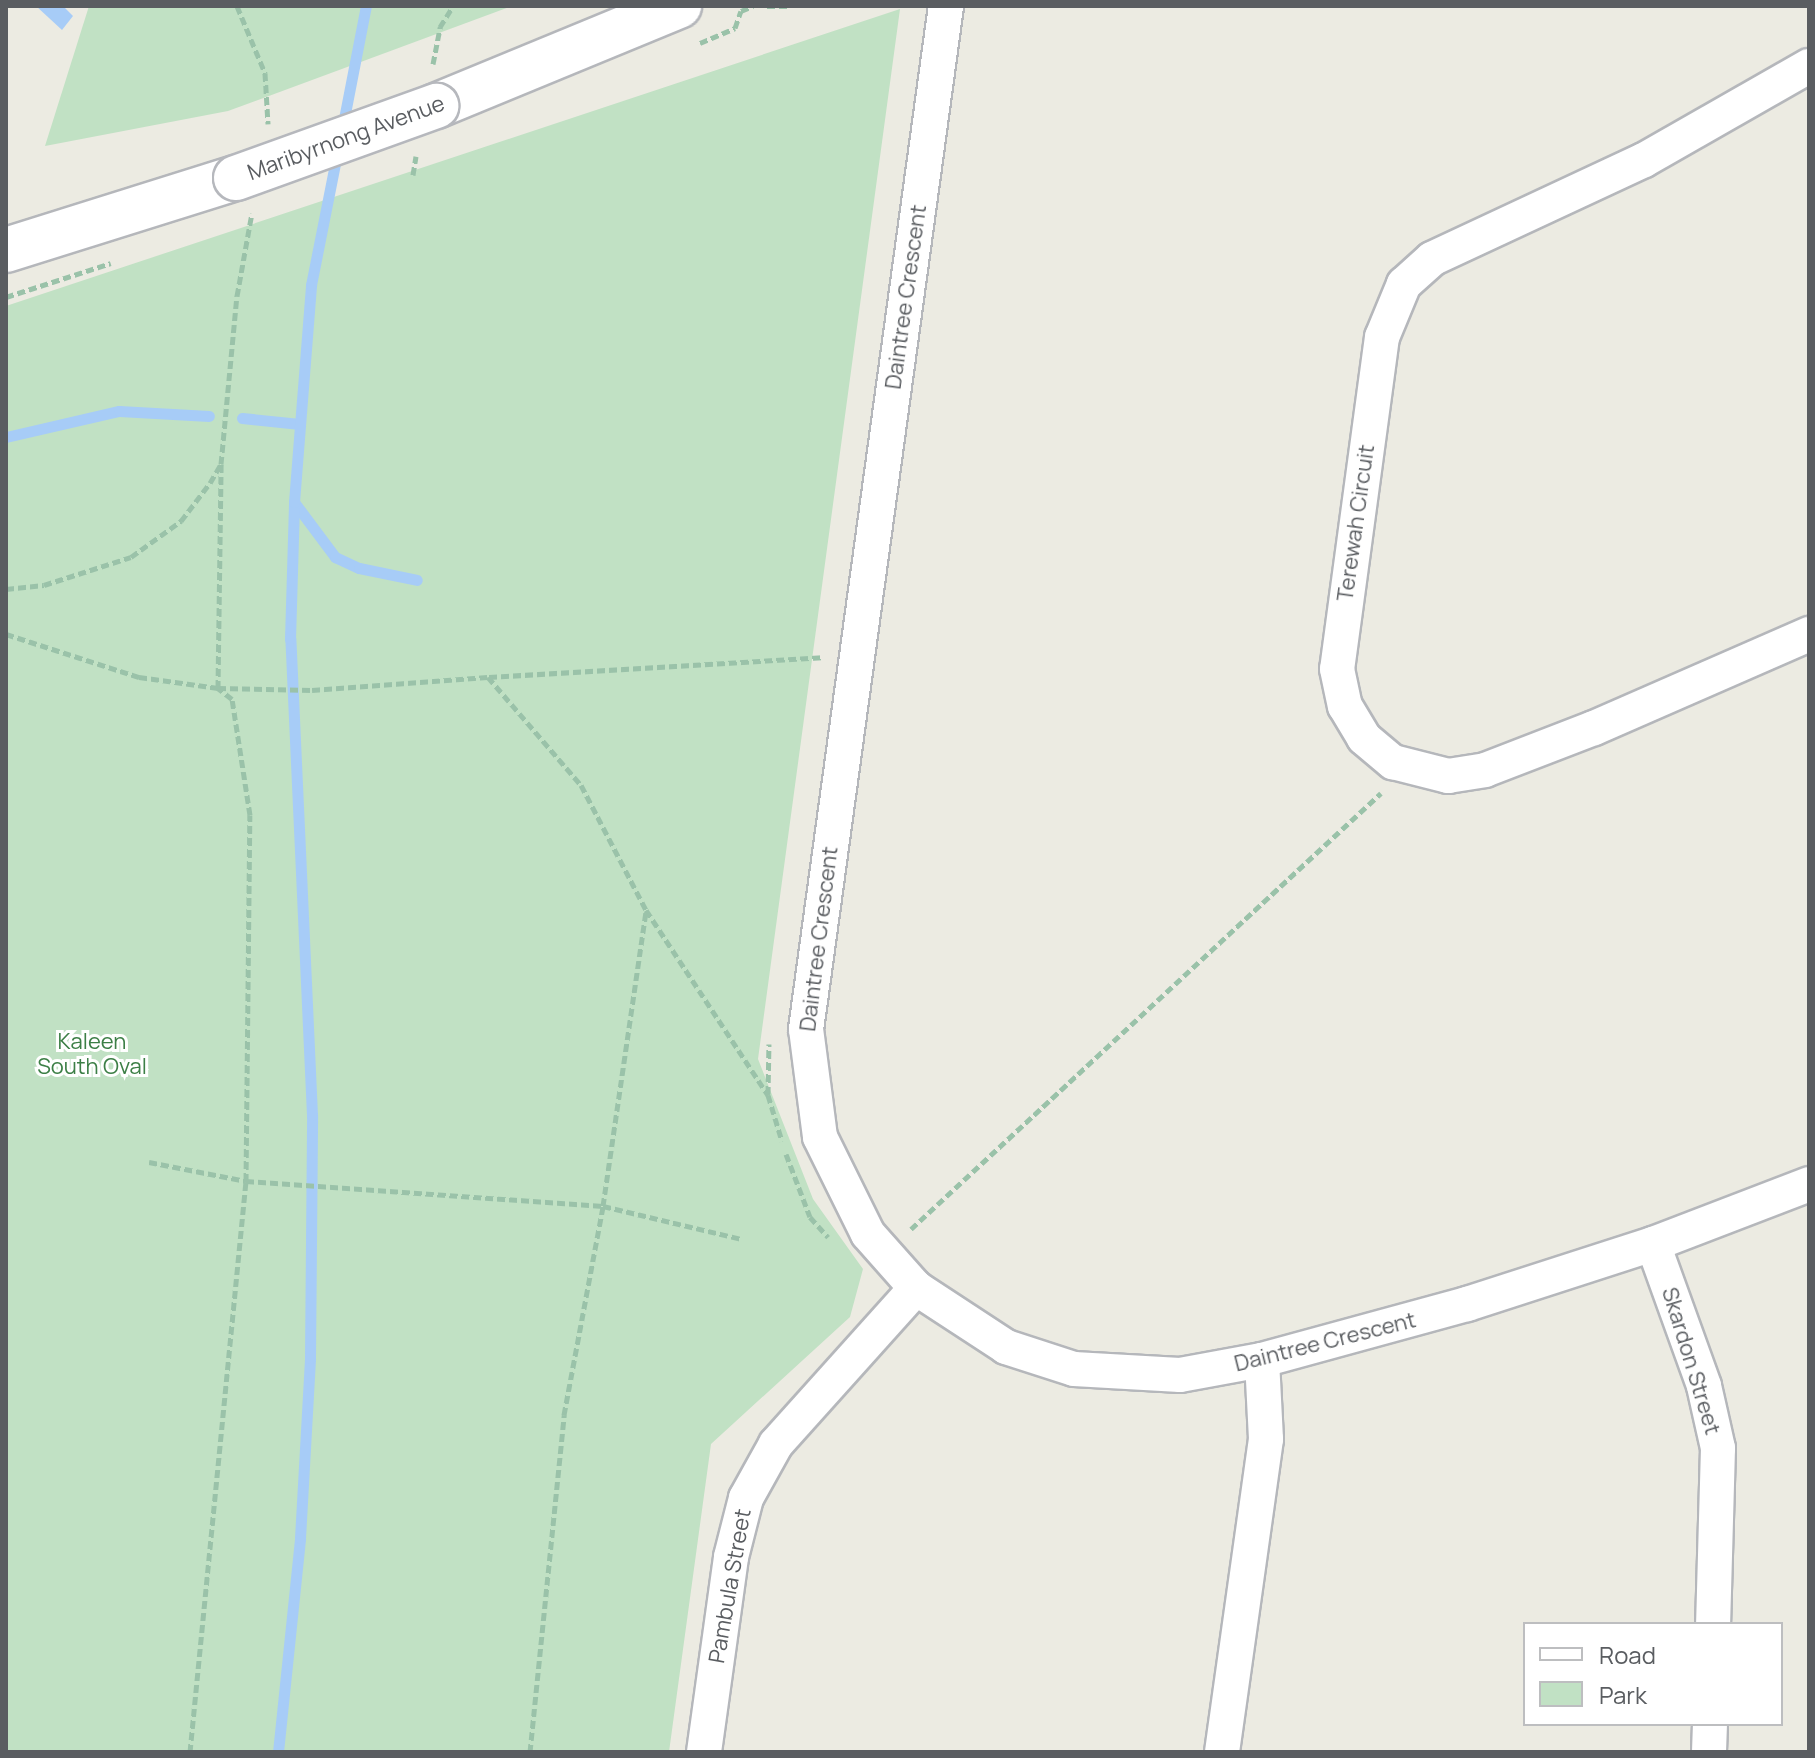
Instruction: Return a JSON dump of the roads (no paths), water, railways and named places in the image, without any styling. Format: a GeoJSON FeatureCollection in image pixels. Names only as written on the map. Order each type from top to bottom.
{"type":"FeatureCollection","features":[{"type":"Feature","properties":{"kind":"street","name":"Maribyrnong Avenue"},"geometry":{"type":"LineString","coordinates":[[6,250],[245,192],[436,106],[679,6]]}},
{"type":"Feature","properties":{"kind":"street","name":"Daintree Crescent"},"geometry":{"type":"LineString","coordinates":[[946,6],[809,993],[807,1065],[812,1101],[833,1171],[882,1252],[916,1288],[1006,1347],[1074,1369],[1145,1377],[1262,1360],[1467,1304],[1653,1244],[1809,1184]]}},
{"type":"Feature","properties":{"kind":"street","name":"Terewah Circuit"},"geometry":{"type":"LineString","coordinates":[[1809,66],[1644,160],[1432,259],[1393,300],[1382,337],[1337,669],[1353,723],[1378,751],[1408,768],[1448,776],[1485,770],[1702,683],[1809,634]]}},
{"type":"Feature","properties":{"kind":"street","name":"Skardon Street"},"geometry":{"type":"LineString","coordinates":[[1653,1244],[1704,1386],[1718,1448],[1713,1622]]}},
{"type":"Feature","properties":{"kind":"street","name":"Pambula Street"},"geometry":{"type":"LineString","coordinates":[[704,1752],[731,1557],[746,1498],[776,1444],[916,1288]]}},
{"type":"Feature","properties":{"kind":"street"},"geometry":{"type":"LineString","coordinates":[[1222,1752],[1266,1439],[1262,1360]]}},
{"type":"Feature","properties":{"kind":"street"},"geometry":{"type":"LineString","coordinates":[[1709,1752],[1710,1726]]}},
{"type":"Feature","properties":{"kind":"water"},"geometry":{"type":"Polygon","coordinates":[[[36,6],[63,6],[73,16],[62,30],[36,6]]]}},
{"type":"Feature","properties":{"kind":"waterway"},"geometry":{"type":"LineString","coordinates":[[342,129],[366,6]]}},
{"type":"Feature","properties":{"kind":"waterway"},"geometry":{"type":"LineString","coordinates":[[278,1752],[300,1538],[310,1358],[312,1115],[290,639],[294,502],[311,285],[337,154]]}},
{"type":"Feature","properties":{"kind":"waterway"},"geometry":{"type":"LineString","coordinates":[[6,437],[119,411],[209,416]]}},
{"type":"Feature","properties":{"kind":"waterway"},"geometry":{"type":"LineString","coordinates":[[242,418],[300,424]]}},
{"type":"Feature","properties":{"kind":"waterway"},"geometry":{"type":"LineString","coordinates":[[294,502],[335,557],[359,568],[417,580]]}},
{"type":"Feature","properties":{"kind":"park label","name":"Kaleen South Oval"},"geometry":{"type":"Point","coordinates":[92,1054]}}]}
